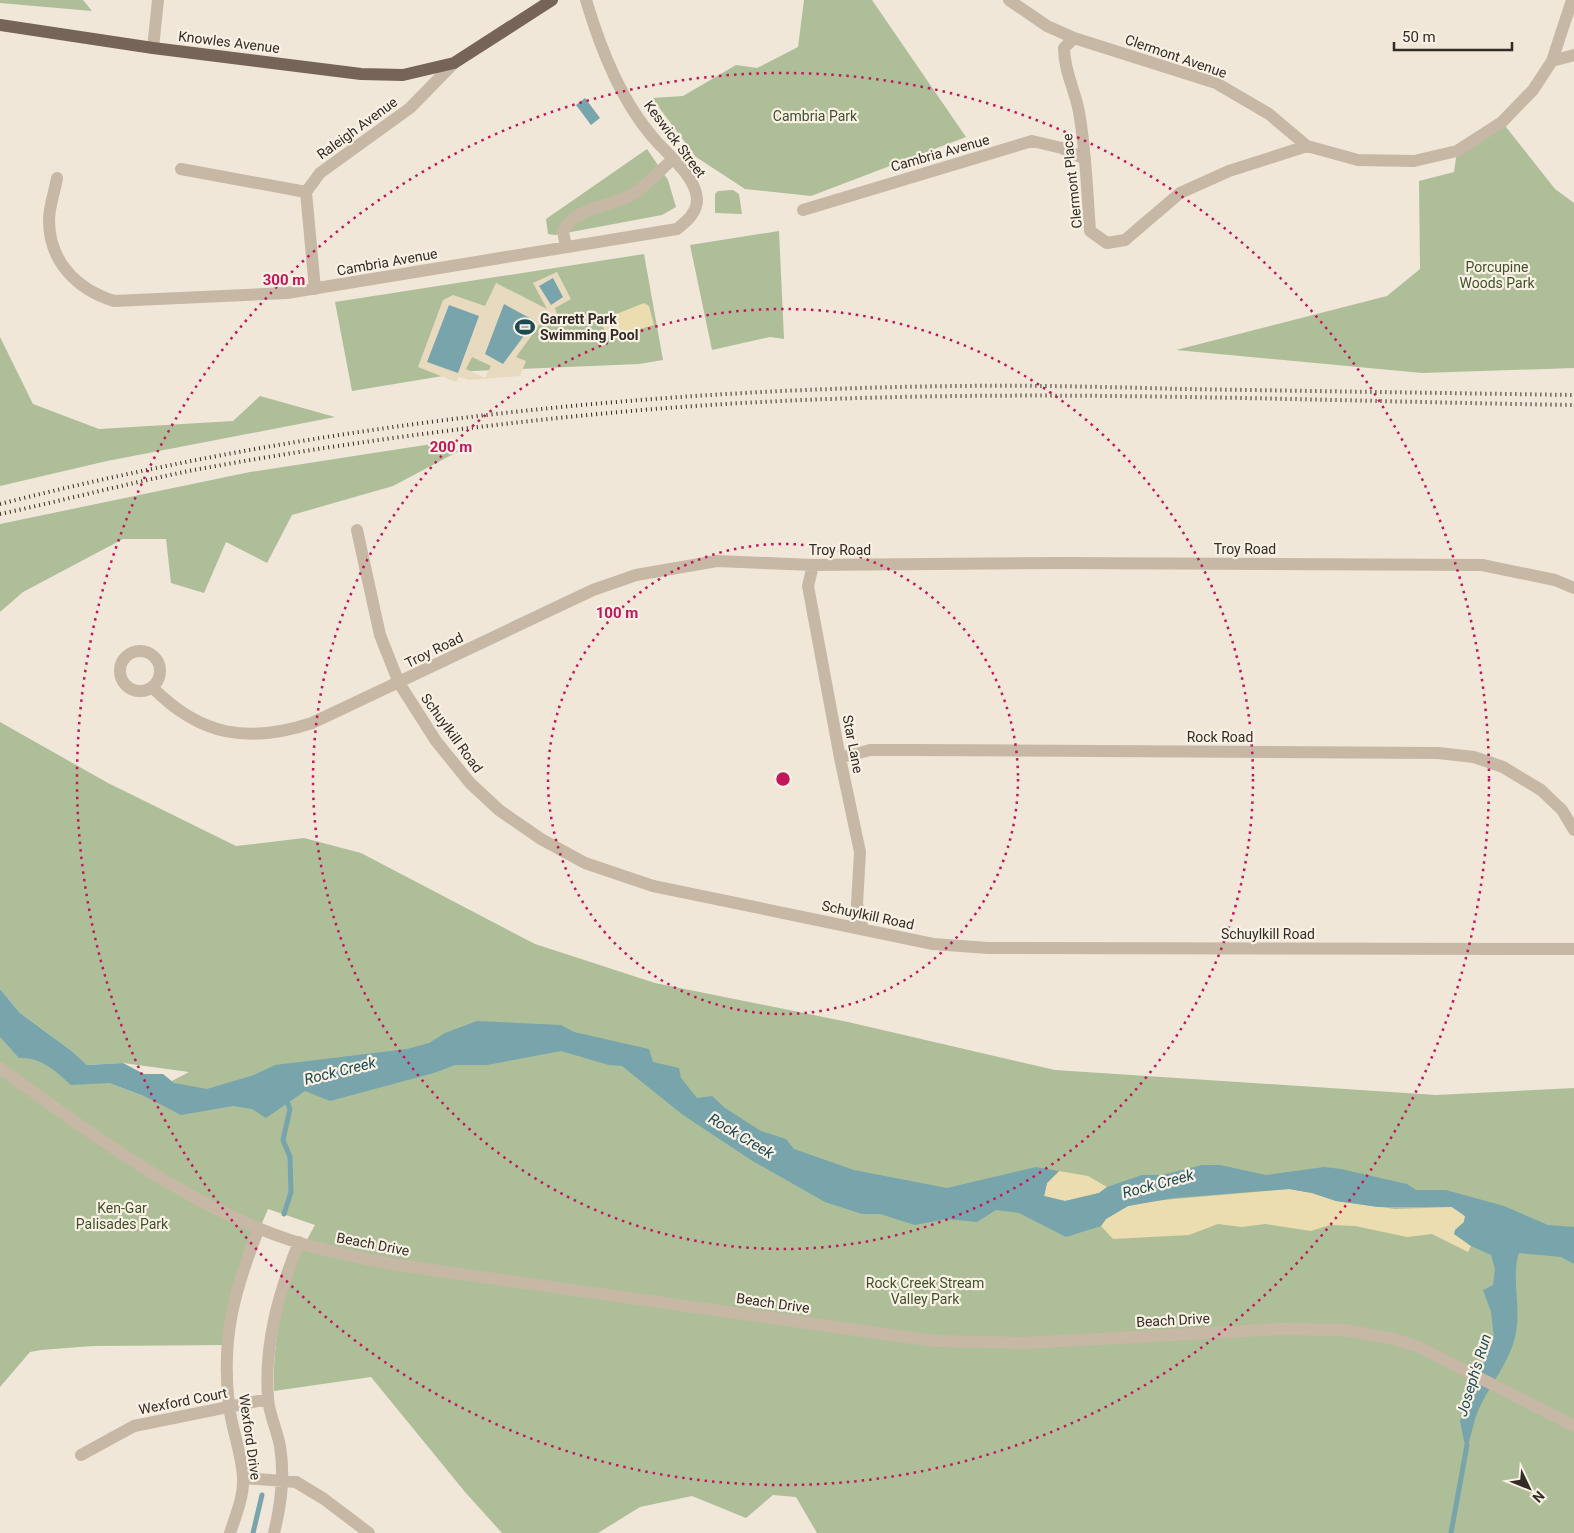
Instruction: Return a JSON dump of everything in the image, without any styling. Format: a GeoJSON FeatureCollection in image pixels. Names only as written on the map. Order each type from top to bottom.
{"type":"FeatureCollection","features":[{"type":"Feature","properties":{"kind":"main road","name":"Knowles Avenue"},"geometry":{"type":"LineString","coordinates":[[0,25],[153,48],[361,74],[403,75],[454,63],[552,0]]}},
{"type":"Feature","properties":{"kind":"street"},"geometry":{"type":"LineString","coordinates":[[153,48],[158,0]]}},
{"type":"Feature","properties":{"kind":"street","name":"Keswick Street"},"geometry":{"type":"LineString","coordinates":[[586,0],[599,41],[638,116],[692,183],[697,199],[693,216]]}},
{"type":"Feature","properties":{"kind":"street","name":"Clermont Avenue"},"geometry":{"type":"LineString","coordinates":[[1009,0],[1047,26],[1074,38],[1216,83],[1269,114],[1307,146],[1358,160],[1376,161],[1414,161],[1457,150],[1502,122],[1533,90],[1552,61],[1572,0]]}},
{"type":"Feature","properties":{"kind":"street","name":"Clermont Place"},"geometry":{"type":"LineString","coordinates":[[1074,38],[1064,48],[1064,60],[1079,110],[1085,159],[1090,231],[1108,243],[1125,240],[1180,192],[1229,172],[1307,146]]}},
{"type":"Feature","properties":{"kind":"street"},"geometry":{"type":"LineString","coordinates":[[1552,61],[1574,55]]}},
{"type":"Feature","properties":{"kind":"street","name":"Raleigh Avenue"},"geometry":{"type":"LineString","coordinates":[[306,192],[320,173],[410,108],[454,63]]}},
{"type":"Feature","properties":{"kind":"street","name":"Cambria Avenue"},"geometry":{"type":"LineString","coordinates":[[803,210],[1032,141],[1062,148],[1085,159]]}},
{"type":"Feature","properties":{"kind":"street"},"geometry":{"type":"LineString","coordinates":[[566,247],[562,231],[568,222],[591,208],[632,195],[673,159]]}},
{"type":"Feature","properties":{"kind":"street"},"geometry":{"type":"LineString","coordinates":[[181,169],[306,192],[315,289]]}},
{"type":"Feature","properties":{"kind":"street","name":"Cambria Avenue"},"geometry":{"type":"LineString","coordinates":[[57,178],[49,219],[51,244],[64,269],[78,283],[98,296],[114,301],[287,293],[315,289],[677,230],[693,216]]}},
{"type":"Feature","properties":{"kind":"street","name":"Schuylkill Road"},"geometry":{"type":"LineString","coordinates":[[357,530],[380,635],[399,683],[436,741],[470,783],[499,810],[541,839],[585,863],[653,886],[934,944],[988,948],[1574,949]]}},
{"type":"Feature","properties":{"kind":"street","name":"Troy Road"},"geometry":{"type":"LineString","coordinates":[[152,687],[172,707],[197,722],[223,732],[256,734],[285,732],[312,723],[399,683],[593,590],[636,575],[717,561],[812,565],[1068,563],[1482,566],[1555,580],[1574,588]]}},
{"type":"Feature","properties":{"kind":"street","name":"Star Lane"},"geometry":{"type":"LineString","coordinates":[[812,565],[808,586],[840,758],[860,852],[857,904],[863,929]]}},
{"type":"Feature","properties":{"kind":"street","name":"Rock Road"},"geometry":{"type":"LineString","coordinates":[[840,758],[870,750],[1456,755],[1474,757],[1503,767],[1541,790],[1562,810],[1574,830]]}},
{"type":"Feature","properties":{"kind":"street","name":"Beach Drive"},"geometry":{"type":"LineString","coordinates":[[0,1068],[85,1129],[170,1184],[258,1228],[330,1252],[397,1265],[934,1341],[1025,1343],[1279,1330],[1344,1330],[1394,1339],[1411,1345],[1472,1373],[1574,1426]]}},
{"type":"Feature","properties":{"kind":"street","name":"Wexford Drive"},"geometry":{"type":"LineString","coordinates":[[230,1533],[241,1500],[243,1478],[229,1406],[227,1334],[240,1278],[258,1228]]}},
{"type":"Feature","properties":{"kind":"street","name":"Wexford Drive"},"geometry":{"type":"LineString","coordinates":[[274,1533],[283,1479],[280,1446],[268,1399],[273,1320],[283,1282],[299,1242]]}},
{"type":"Feature","properties":{"kind":"street","name":"Wexford Court"},"geometry":{"type":"LineString","coordinates":[[81,1455],[134,1426],[268,1399]]}},
{"type":"Feature","properties":{"kind":"street"},"geometry":{"type":"LineString","coordinates":[[243,1478],[283,1479],[296,1482],[324,1499],[369,1533]]}},
{"type":"Feature","properties":{"kind":"green space"},"geometry":{"type":"Polygon","coordinates":[[[0,0],[83,0],[92,11],[0,3],[0,0]]]}},
{"type":"Feature","properties":{"kind":"green space","name":"Cambria Park"},"geometry":{"type":"Polygon","coordinates":[[[804,0],[872,0],[966,137],[811,196],[745,189],[696,157],[652,98],[683,96],[736,65],[757,68],[798,47],[804,0]]]}},
{"type":"Feature","properties":{"kind":"green space","name":"Porcupine Woods Park"},"geometry":{"type":"Polygon","coordinates":[[[1502,122],[1555,189],[1574,203],[1574,368],[1422,373],[1176,350],[1387,296],[1420,269],[1419,181],[1454,172],[1457,151],[1502,122]]]}},
{"type":"Feature","properties":{"kind":"green space"},"geometry":{"type":"Polygon","coordinates":[[[647,149],[668,180],[676,207],[662,215],[555,235],[548,234],[546,219],[647,149]]]}},
{"type":"Feature","properties":{"kind":"green space"},"geometry":{"type":"Polygon","coordinates":[[[733,190],[739,194],[742,214],[715,213],[715,194],[718,191],[733,190]]]}},
{"type":"Feature","properties":{"kind":"green space"},"geometry":{"type":"Polygon","coordinates":[[[779,231],[784,339],[770,337],[712,350],[690,245],[779,231]]]}},
{"type":"Feature","properties":{"kind":"green space","name":"Garrett Park Swimming Pool"},"geometry":{"type":"Polygon","coordinates":[[[644,254],[663,360],[639,364],[473,371],[352,391],[335,302],[644,254]]]}},
{"type":"Feature","properties":{"kind":"green space"},"geometry":{"type":"Polygon","coordinates":[[[0,337],[33,404],[99,429],[233,421],[260,396],[335,417],[107,461],[0,486],[0,337]]]}},
{"type":"Feature","properties":{"kind":"green space"},"geometry":{"type":"Polygon","coordinates":[[[438,443],[459,451],[393,486],[292,515],[267,563],[226,542],[204,593],[171,583],[166,539],[123,539],[23,592],[0,612],[0,524],[250,472],[438,443]]]}},
{"type":"Feature","properties":{"kind":"green space","name":"Rock Creek Stream Valley Park"},"geometry":{"type":"Polygon","coordinates":[[[0,722],[108,783],[236,846],[304,838],[361,853],[535,944],[655,983],[848,1022],[1055,1070],[1436,1095],[1574,1088],[1574,1533],[817,1533],[796,1497],[773,1495],[746,1518],[692,1496],[640,1507],[598,1533],[502,1533],[465,1492],[371,1377],[274,1391],[275,1348],[283,1305],[296,1264],[315,1225],[268,1209],[246,1261],[232,1345],[93,1346],[41,1350],[30,1352],[0,1387],[0,1007],[109,1083],[143,1096],[189,1072],[123,1063],[87,1065],[73,1052],[20,1013],[0,989],[0,722]]]}},
{"type":"Feature","properties":{"kind":"sand"},"geometry":{"type":"Polygon","coordinates":[[[644,303],[649,306],[654,325],[610,338],[599,321],[644,303]]]}},
{"type":"Feature","properties":{"kind":"sand"},"geometry":{"type":"Polygon","coordinates":[[[1059,1171],[1088,1176],[1107,1187],[1099,1193],[1065,1201],[1044,1196],[1047,1183],[1059,1171]]]}},
{"type":"Feature","properties":{"kind":"sand"},"geometry":{"type":"Polygon","coordinates":[[[1289,1189],[1312,1193],[1336,1201],[1395,1209],[1452,1207],[1465,1216],[1464,1222],[1455,1230],[1455,1234],[1471,1246],[1468,1252],[1432,1234],[1407,1237],[1355,1226],[1330,1225],[1311,1231],[1265,1224],[1242,1227],[1218,1224],[1189,1235],[1113,1239],[1101,1226],[1106,1219],[1128,1206],[1152,1201],[1289,1189]]]}},
{"type":"Feature","properties":{"kind":"shaded area"},"geometry":{"type":"Polygon","coordinates":[[[557,272],[571,299],[555,308],[558,318],[549,322],[543,320],[516,357],[526,361],[520,376],[469,380],[459,377],[456,382],[418,367],[443,300],[453,295],[485,306],[496,283],[547,309],[533,283],[557,272]],[[472,357],[466,369],[485,378],[491,366],[472,357]]]}},
{"type":"Feature","properties":{"kind":"water"},"geometry":{"type":"Polygon","coordinates":[[[585,98],[600,118],[591,125],[576,105],[585,98]]]}},
{"type":"Feature","properties":{"kind":"water"},"geometry":{"type":"Polygon","coordinates":[[[553,278],[563,297],[551,305],[539,286],[553,278]]]}},
{"type":"Feature","properties":{"kind":"water"},"geometry":{"type":"Polygon","coordinates":[[[504,304],[535,321],[503,364],[485,354],[504,304]]]}},
{"type":"Feature","properties":{"kind":"water"},"geometry":{"type":"Polygon","coordinates":[[[449,305],[479,316],[458,373],[427,362],[449,305]]]}},
{"type":"Feature","properties":{"kind":"water","name":"Rock Creek"},"geometry":{"type":"Polygon","coordinates":[[[0,989],[20,1013],[73,1052],[87,1065],[123,1063],[144,1074],[163,1074],[174,1083],[207,1089],[254,1075],[275,1065],[407,1049],[429,1043],[445,1033],[477,1021],[561,1025],[574,1032],[649,1049],[653,1062],[679,1068],[681,1078],[697,1098],[712,1096],[725,1108],[761,1131],[786,1139],[794,1149],[854,1170],[947,1188],[1036,1167],[1059,1171],[1047,1183],[1044,1196],[1065,1201],[1099,1193],[1107,1187],[1142,1175],[1162,1175],[1202,1165],[1220,1165],[1266,1175],[1324,1167],[1341,1169],[1407,1184],[1416,1190],[1446,1190],[1504,1206],[1548,1225],[1574,1227],[1574,1264],[1561,1257],[1519,1253],[1516,1271],[1516,1332],[1510,1353],[1478,1411],[1466,1451],[1460,1421],[1494,1338],[1491,1312],[1483,1290],[1493,1285],[1495,1269],[1491,1255],[1471,1246],[1454,1234],[1455,1230],[1464,1222],[1465,1216],[1452,1207],[1378,1207],[1336,1201],[1312,1193],[1289,1189],[1174,1198],[1128,1206],[1106,1219],[1101,1226],[1066,1237],[1019,1213],[996,1210],[977,1222],[947,1219],[915,1225],[880,1214],[862,1214],[825,1202],[751,1160],[683,1115],[622,1066],[609,1065],[561,1051],[487,1065],[455,1065],[434,1073],[330,1101],[305,1091],[266,1118],[252,1109],[233,1106],[181,1115],[146,1097],[109,1083],[71,1085],[54,1070],[41,1062],[19,1058],[0,1037],[0,989]]]}},
{"type":"Feature","properties":{"kind":"waterway"},"geometry":{"type":"LineString","coordinates":[[284,1214],[291,1192],[290,1157],[283,1140],[290,1109],[286,1099]]}},
{"type":"Feature","properties":{"kind":"waterway","name":"Joseph's Run"},"geometry":{"type":"LineString","coordinates":[[1451,1533],[1467,1445]]}},
{"type":"Feature","properties":{"kind":"waterway"},"geometry":{"type":"LineString","coordinates":[[253,1533],[262,1495]]}},
{"type":"Feature","properties":{"kind":"railway"},"geometry":{"type":"LineString","coordinates":[[0,504],[118,476],[237,452],[357,432],[477,416],[719,394],[840,389],[1017,386],[1574,395]]}},
{"type":"Feature","properties":{"kind":"railway"},"geometry":{"type":"LineString","coordinates":[[0,514],[194,470],[341,445],[539,420],[711,405],[957,396],[1204,397],[1574,405]]}},
{"type":"Feature","properties":{"kind":"place","name":"Garrett Park Swimming Pool"},"geometry":{"type":"Point","coordinates":[525,327]}},
{"type":"Feature","properties":{"kind":"park label","name":"Ken-Gar Palisades Park"},"geometry":{"type":"Point","coordinates":[122,1216]}}]}
